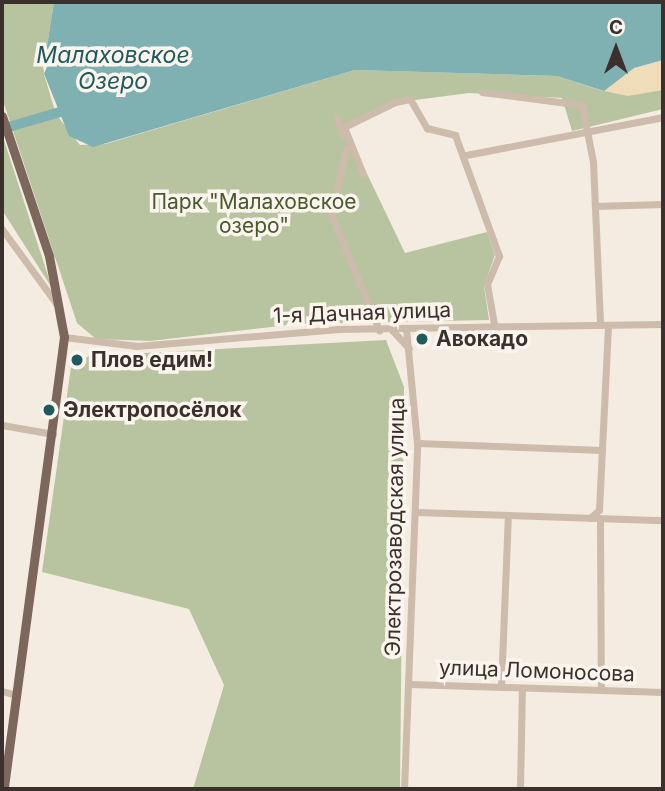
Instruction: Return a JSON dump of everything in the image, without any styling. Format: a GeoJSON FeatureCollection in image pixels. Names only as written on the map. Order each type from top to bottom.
{"type":"FeatureCollection","features":[{"type":"Feature","properties":{"kind":"main road"},"geometry":{"type":"LineString","coordinates":[[2,116],[63,312],[64,337],[4,789]]}},
{"type":"Feature","properties":{"kind":"street"},"geometry":{"type":"LineString","coordinates":[[482,92],[582,105],[590,132],[604,325],[599,510],[604,520],[601,690]]}},
{"type":"Feature","properties":{"kind":"street"},"geometry":{"type":"LineString","coordinates":[[363,174],[344,127],[403,100],[410,99],[427,128],[455,135],[466,155],[499,256],[487,284],[494,324]]}},
{"type":"Feature","properties":{"kind":"street"},"geometry":{"type":"LineString","coordinates":[[466,155],[663,117]]}},
{"type":"Feature","properties":{"kind":"street"},"geometry":{"type":"LineString","coordinates":[[337,118],[349,157],[331,214],[379,330]]}},
{"type":"Feature","properties":{"kind":"street"},"geometry":{"type":"LineString","coordinates":[[595,206],[663,204]]}},
{"type":"Feature","properties":{"kind":"street"},"geometry":{"type":"LineString","coordinates":[[2,229],[63,312]]}},
{"type":"Feature","properties":{"kind":"street"},"geometry":{"type":"LineString","coordinates":[[2,243],[15,245]]}},
{"type":"Feature","properties":{"kind":"street","name":"1-я Дачная улица"},"geometry":{"type":"LineString","coordinates":[[64,337],[137,346],[494,324],[663,324]]}},
{"type":"Feature","properties":{"kind":"street","name":"Электрозаводская улица"},"geometry":{"type":"LineString","coordinates":[[404,789],[417,443],[406,329]]}},
{"type":"Feature","properties":{"kind":"street"},"geometry":{"type":"LineString","coordinates":[[391,330],[409,348]]}},
{"type":"Feature","properties":{"kind":"street"},"geometry":{"type":"LineString","coordinates":[[2,425],[53,433]]}},
{"type":"Feature","properties":{"kind":"street"},"geometry":{"type":"LineString","coordinates":[[417,443],[602,450]]}},
{"type":"Feature","properties":{"kind":"street"},"geometry":{"type":"LineString","coordinates":[[590,518],[599,510]]}},
{"type":"Feature","properties":{"kind":"street"},"geometry":{"type":"LineString","coordinates":[[416,512],[663,520]]}},
{"type":"Feature","properties":{"kind":"street"},"geometry":{"type":"LineString","coordinates":[[500,687],[508,515]]}},
{"type":"Feature","properties":{"kind":"street","name":"улица Ломоносова"},"geometry":{"type":"LineString","coordinates":[[410,684],[663,692]]}},
{"type":"Feature","properties":{"kind":"street"},"geometry":{"type":"LineString","coordinates":[[520,789],[522,688]]}},
{"type":"Feature","properties":{"kind":"street"},"geometry":{"type":"LineString","coordinates":[[2,691],[16,695]]}},
{"type":"Feature","properties":{"kind":"green space","name":"Парк \"Малаховское озеро\""},"geometry":{"type":"Polygon","coordinates":[[[2,2],[54,2],[43,71],[56,114],[80,145],[105,144],[355,70],[557,76],[603,91],[663,60],[663,109],[572,131],[562,98],[469,93],[407,101],[346,130],[405,253],[487,232],[495,255],[484,286],[489,320],[297,324],[150,341],[96,339],[77,323],[2,98],[2,2]]]}},
{"type":"Feature","properties":{"kind":"green space"},"geometry":{"type":"Polygon","coordinates":[[[2,134],[52,288],[2,210],[2,134]]]}},
{"type":"Feature","properties":{"kind":"green space"},"geometry":{"type":"Polygon","coordinates":[[[386,340],[404,387],[400,789],[193,789],[224,685],[189,609],[42,572],[71,367],[89,356],[386,340]]]}},
{"type":"Feature","properties":{"kind":"sand"},"geometry":{"type":"Polygon","coordinates":[[[663,60],[663,90],[628,96],[604,91],[634,68],[663,60]]]}},
{"type":"Feature","properties":{"kind":"water","name":"Малаховское Озеро"},"geometry":{"type":"Polygon","coordinates":[[[54,2],[663,2],[663,60],[634,68],[604,91],[557,76],[355,70],[93,147],[69,136],[43,71],[54,2]]]}},
{"type":"Feature","properties":{"kind":"waterway"},"geometry":{"type":"LineString","coordinates":[[2,129],[67,110]]}},
{"type":"Feature","properties":{"kind":"place","name":"Авокадо"},"geometry":{"type":"Point","coordinates":[422,339]}},
{"type":"Feature","properties":{"kind":"place","name":"Плов едим!"},"geometry":{"type":"Point","coordinates":[77,360]}},
{"type":"Feature","properties":{"kind":"place","name":"Электропосёлок"},"geometry":{"type":"Point","coordinates":[49,410]}}]}
